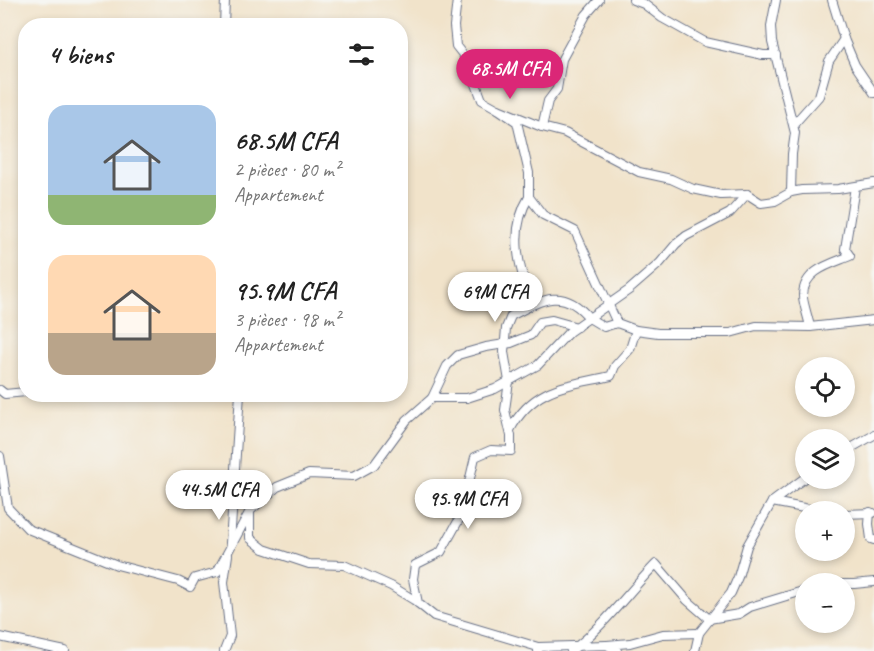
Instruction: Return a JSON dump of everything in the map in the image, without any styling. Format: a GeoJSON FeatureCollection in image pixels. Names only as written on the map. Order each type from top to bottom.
{"type":"FeatureCollection","features":[{"type":"Feature","properties":{"kind":"street"},"geometry":{"type":"LineString","coordinates":[[224,18],[225,0]]}},
{"type":"Feature","properties":{"kind":"street"},"geometry":{"type":"LineString","coordinates":[[457,0],[454,26],[456,46],[468,60],[482,100],[517,122],[529,173],[529,197],[520,211],[516,230],[520,267],[532,304]]}},
{"type":"Feature","properties":{"kind":"street"},"geometry":{"type":"LineString","coordinates":[[542,127],[548,101],[557,89],[562,59],[586,15],[599,0]]}},
{"type":"Feature","properties":{"kind":"street"},"geometry":{"type":"LineString","coordinates":[[633,0],[644,4],[662,18],[705,42],[763,55],[776,55]]}},
{"type":"Feature","properties":{"kind":"street"},"geometry":{"type":"LineString","coordinates":[[776,0],[771,26],[794,124],[791,192]]}},
{"type":"Feature","properties":{"kind":"street"},"geometry":{"type":"LineString","coordinates":[[832,0],[855,65],[874,93]]}},
{"type":"Feature","properties":{"kind":"street"},"geometry":{"type":"LineString","coordinates":[[794,124],[819,96],[830,61],[844,39]]}},
{"type":"Feature","properties":{"kind":"street"},"geometry":{"type":"LineString","coordinates":[[498,110],[565,133],[639,172],[671,179],[702,191],[721,195],[747,194],[761,203],[774,201],[791,192],[855,187],[874,183]]}},
{"type":"Feature","properties":{"kind":"street"},"geometry":{"type":"LineString","coordinates":[[810,327],[802,298],[804,287],[808,277],[815,272],[850,256],[845,249],[855,187]]}},
{"type":"Feature","properties":{"kind":"street"},"geometry":{"type":"LineString","coordinates":[[432,398],[467,398],[495,389],[538,365],[577,327],[629,291],[676,244],[686,236],[730,213],[747,194]]}},
{"type":"Feature","properties":{"kind":"street"},"geometry":{"type":"LineString","coordinates":[[529,197],[543,215],[575,231],[617,323]]}},
{"type":"Feature","properties":{"kind":"street"},"geometry":{"type":"LineString","coordinates":[[418,603],[413,579],[415,565],[441,552],[461,516],[475,457],[491,450],[511,451],[510,430],[505,410],[508,381],[504,344],[511,316],[538,301],[561,298],[579,305],[589,318],[604,327],[617,323],[636,330],[658,333],[730,333],[756,326],[810,327],[874,320]]}},
{"type":"Feature","properties":{"kind":"street"},"geometry":{"type":"LineString","coordinates":[[0,456],[4,510],[28,529],[117,566],[178,581],[190,587],[195,578],[217,572],[250,511],[277,487],[309,474],[354,476],[374,465],[407,420],[432,398],[447,366],[458,355],[531,335],[540,322],[552,320],[577,327]]}},
{"type":"Feature","properties":{"kind":"street"},"geometry":{"type":"LineString","coordinates":[[510,430],[519,414],[538,397],[569,385],[611,376],[615,366],[630,349],[636,330]]}},
{"type":"Feature","properties":{"kind":"street"},"geometry":{"type":"LineString","coordinates":[[0,390],[5,394],[18,393]]}},
{"type":"Feature","properties":{"kind":"street"},"geometry":{"type":"LineString","coordinates":[[224,651],[230,636],[224,582],[230,545],[239,402]]}},
{"type":"Feature","properties":{"kind":"street"},"geometry":{"type":"LineString","coordinates":[[855,446],[874,435]]}},
{"type":"Feature","properties":{"kind":"street"},"geometry":{"type":"LineString","coordinates":[[695,651],[699,633],[730,593],[738,577],[747,546],[772,502],[795,485]]}},
{"type":"Feature","properties":{"kind":"street"},"geometry":{"type":"LineString","coordinates":[[772,502],[795,506]]}},
{"type":"Feature","properties":{"kind":"street"},"geometry":{"type":"LineString","coordinates":[[250,511],[250,538],[264,549],[309,564],[344,565],[391,586],[434,616],[538,649],[574,649],[630,643],[663,634],[699,633]]}},
{"type":"Feature","properties":{"kind":"street"},"geometry":{"type":"LineString","coordinates":[[855,514],[872,513],[869,524],[874,540]]}},
{"type":"Feature","properties":{"kind":"street"},"geometry":{"type":"LineString","coordinates":[[574,649],[603,622],[656,564],[687,600],[709,619]]}},
{"type":"Feature","properties":{"kind":"street"},"geometry":{"type":"LineString","coordinates":[[855,583],[874,582]]}},
{"type":"Feature","properties":{"kind":"street"},"geometry":{"type":"LineString","coordinates":[[709,619],[739,614],[750,607],[795,593]]}},
{"type":"Feature","properties":{"kind":"street"},"geometry":{"type":"LineString","coordinates":[[0,637],[65,651]]}},
{"type":"Feature","properties":{"kind":"street"},"geometry":{"type":"LineString","coordinates":[[607,645],[617,651]]}}]}
